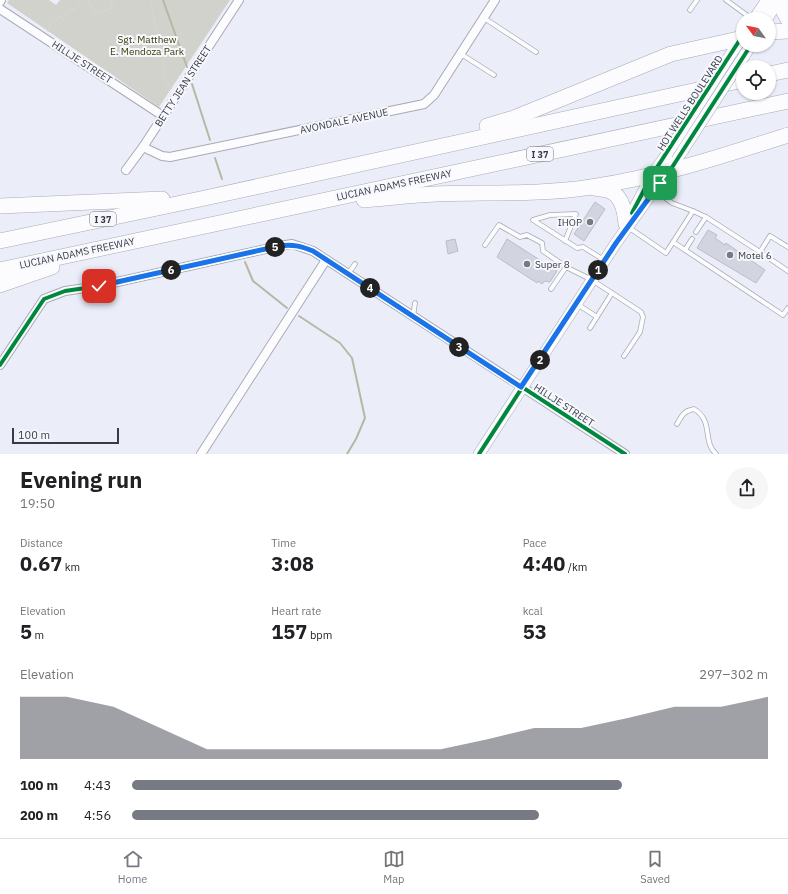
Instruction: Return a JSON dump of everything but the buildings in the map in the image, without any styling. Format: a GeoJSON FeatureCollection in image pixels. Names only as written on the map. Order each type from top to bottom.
{"type":"FeatureCollection","features":[{"type":"Feature","properties":{"kind":"highway"},"geometry":{"type":"LineString","coordinates":[[782,0],[783,10],[788,19]]}},
{"type":"Feature","properties":{"kind":"highway"},"geometry":{"type":"LineString","coordinates":[[776,32],[788,31]]}},
{"type":"Feature","properties":{"kind":"highway"},"geometry":{"type":"LineString","coordinates":[[344,166],[514,118],[671,54],[736,41]]}},
{"type":"Feature","properties":{"kind":"highway"},"geometry":{"type":"LineString","coordinates":[[776,73],[788,70]]}},
{"type":"Feature","properties":{"kind":"highway","name":"I 37"},"geometry":{"type":"LineString","coordinates":[[0,241],[205,198],[344,166],[736,82]]}},
{"type":"Feature","properties":{"kind":"highway","name":"LUCIAN ADAMS FREEWAY"},"geometry":{"type":"LineString","coordinates":[[0,270],[788,100]]}},
{"type":"Feature","properties":{"kind":"highway"},"geometry":{"type":"LineString","coordinates":[[291,208],[436,194],[528,192],[591,187],[669,172],[788,135]]}},
{"type":"Feature","properties":{"kind":"highway"},"geometry":{"type":"LineString","coordinates":[[591,187],[610,191],[618,197],[626,215],[627,225]]}},
{"type":"Feature","properties":{"kind":"highway"},"geometry":{"type":"LineString","coordinates":[[0,206],[205,198]]}},
{"type":"Feature","properties":{"kind":"highway"},"geometry":{"type":"LineString","coordinates":[[0,285],[65,263],[174,232]]}},
{"type":"Feature","properties":{"kind":"street","name":"BETTY JEAN STREET"},"geometry":{"type":"LineString","coordinates":[[126,170],[143,147],[239,0]]}},
{"type":"Feature","properties":{"kind":"street","name":"AVONDALE AVENUE"},"geometry":{"type":"LineString","coordinates":[[143,147],[162,156],[170,157],[424,104],[434,95],[495,0]]}},
{"type":"Feature","properties":{"kind":"street"},"geometry":{"type":"LineString","coordinates":[[758,12],[767,0]]}},
{"type":"Feature","properties":{"kind":"street"},"geometry":{"type":"LineString","coordinates":[[771,12],[778,0]]}},
{"type":"Feature","properties":{"kind":"street","name":"HILLJE STREET"},"geometry":{"type":"LineString","coordinates":[[0,9],[163,116]]}},
{"type":"Feature","properties":{"kind":"street","name":"HOT WELLS BOULEVARD"},"geometry":{"type":"LineString","coordinates":[[479,454],[521,387],[605,261],[627,225],[652,175],[727,60],[736,49]]}},
{"type":"Feature","properties":{"kind":"street","name":"HOT WELLS BOULEVARD"},"geometry":{"type":"LineString","coordinates":[[627,225],[669,172],[744,56],[744,52]]}},
{"type":"Feature","properties":{"kind":"street","name":"HILLJE STREET"},"geometry":{"type":"LineString","coordinates":[[0,365],[44,299],[65,291],[292,244],[313,251],[625,454]]}},
{"type":"Feature","properties":{"kind":"street"},"geometry":{"type":"LineString","coordinates":[[200,454],[326,260]]}},
{"type":"Feature","properties":{"kind":"lane"},"geometry":{"type":"LineString","coordinates":[[690,10],[697,0]]}},
{"type":"Feature","properties":{"kind":"lane"},"geometry":{"type":"LineString","coordinates":[[726,0],[743,12]]}},
{"type":"Feature","properties":{"kind":"lane"},"geometry":{"type":"LineString","coordinates":[[483,18],[536,52]]}},
{"type":"Feature","properties":{"kind":"lane"},"geometry":{"type":"LineString","coordinates":[[460,54],[494,75]]}},
{"type":"Feature","properties":{"kind":"lane"},"geometry":{"type":"LineString","coordinates":[[655,191],[672,203],[706,217],[788,271]]}},
{"type":"Feature","properties":{"kind":"lane"},"geometry":{"type":"LineString","coordinates":[[627,225],[666,253],[693,211]]}},
{"type":"Feature","properties":{"kind":"lane"},"geometry":{"type":"LineString","coordinates":[[566,241],[576,214],[550,215],[533,220],[540,224],[566,241],[577,248],[582,247],[605,261]]}},
{"type":"Feature","properties":{"kind":"lane"},"geometry":{"type":"LineString","coordinates":[[696,232],[706,217]]}},
{"type":"Feature","properties":{"kind":"lane"},"geometry":{"type":"LineString","coordinates":[[485,244],[500,225],[520,237],[527,236],[542,243],[543,252],[592,280],[641,312],[643,317],[640,332],[624,356]]}},
{"type":"Feature","properties":{"kind":"lane"},"geometry":{"type":"LineString","coordinates":[[760,252],[770,236],[788,247]]}},
{"type":"Feature","properties":{"kind":"lane"},"geometry":{"type":"LineString","coordinates":[[685,250],[692,239]]}},
{"type":"Feature","properties":{"kind":"lane"},"geometry":{"type":"LineString","coordinates":[[673,242],[783,315],[788,308]]}},
{"type":"Feature","properties":{"kind":"lane"},"geometry":{"type":"LineString","coordinates":[[348,274],[355,264]]}},
{"type":"Feature","properties":{"kind":"lane"},"geometry":{"type":"LineString","coordinates":[[551,289],[566,266]]}},
{"type":"Feature","properties":{"kind":"lane"},"geometry":{"type":"LineString","coordinates":[[590,328],[612,293]]}},
{"type":"Feature","properties":{"kind":"lane"},"geometry":{"type":"LineString","coordinates":[[413,317],[415,303]]}},
{"type":"Feature","properties":{"kind":"lane"},"geometry":{"type":"LineString","coordinates":[[576,304],[597,317]]}},
{"type":"Feature","properties":{"kind":"lane"},"geometry":{"type":"LineString","coordinates":[[677,424],[683,413],[687,411],[694,409],[700,413],[706,423],[709,443],[716,454]]}},
{"type":"Feature","properties":{"kind":"path"},"geometry":{"type":"LineString","coordinates":[[45,38],[50,30],[52,22],[76,8],[82,0]]}},
{"type":"Feature","properties":{"kind":"path"},"geometry":{"type":"LineString","coordinates":[[89,0],[95,14],[113,7],[110,0]]}},
{"type":"Feature","properties":{"kind":"path"},"geometry":{"type":"LineString","coordinates":[[151,0],[159,53],[163,62],[163,74],[166,82],[176,96]]}},
{"type":"Feature","properties":{"kind":"green space","name":"Sgt. Matthew E. Mendoza Park"},"geometry":{"type":"Polygon","coordinates":[[[9,0],[49,0],[56,5],[60,0],[230,0],[159,107],[7,3],[9,0]]]}},
{"type":"Feature","properties":{"kind":"waterway"},"geometry":{"type":"LineString","coordinates":[[163,0],[187,67]]}},
{"type":"Feature","properties":{"kind":"waterway"},"geometry":{"type":"LineString","coordinates":[[192,84],[210,140]]}},
{"type":"Feature","properties":{"kind":"waterway"},"geometry":{"type":"LineString","coordinates":[[215,158],[222,179]]}},
{"type":"Feature","properties":{"kind":"waterway"},"geometry":{"type":"LineString","coordinates":[[245,262],[253,281],[287,308]]}},
{"type":"Feature","properties":{"kind":"waterway"},"geometry":{"type":"LineString","coordinates":[[299,316],[340,343],[352,358],[365,418],[356,439],[347,454]]}},
{"type":"Feature","properties":{"kind":"cycle path"},"geometry":{"type":"LineString","coordinates":[[632,213],[652,175],[736,46]]}},
{"type":"Feature","properties":{"kind":"cycle path"},"geometry":{"type":"LineString","coordinates":[[479,454],[616,243],[669,172],[746,52]]}},
{"type":"Feature","properties":{"kind":"cycle path"},"geometry":{"type":"LineString","coordinates":[[0,365],[44,299],[65,291],[99,286],[292,244],[313,251],[625,454]]}},
{"type":"Feature","properties":{"kind":"place","name":"IHOP"},"geometry":{"type":"Point","coordinates":[590,222]}},
{"type":"Feature","properties":{"kind":"place","name":"Motel 6"},"geometry":{"type":"Point","coordinates":[730,255]}},
{"type":"Feature","properties":{"kind":"place","name":"Super 8"},"geometry":{"type":"Point","coordinates":[527,264]}},
{"type":"Feature","properties":{"kind":"route"},"geometry":{"type":"LineString","coordinates":[[99,286],[279,246],[292,244],[302,246],[313,251],[521,387],[616,243],[660,183]]}}]}
